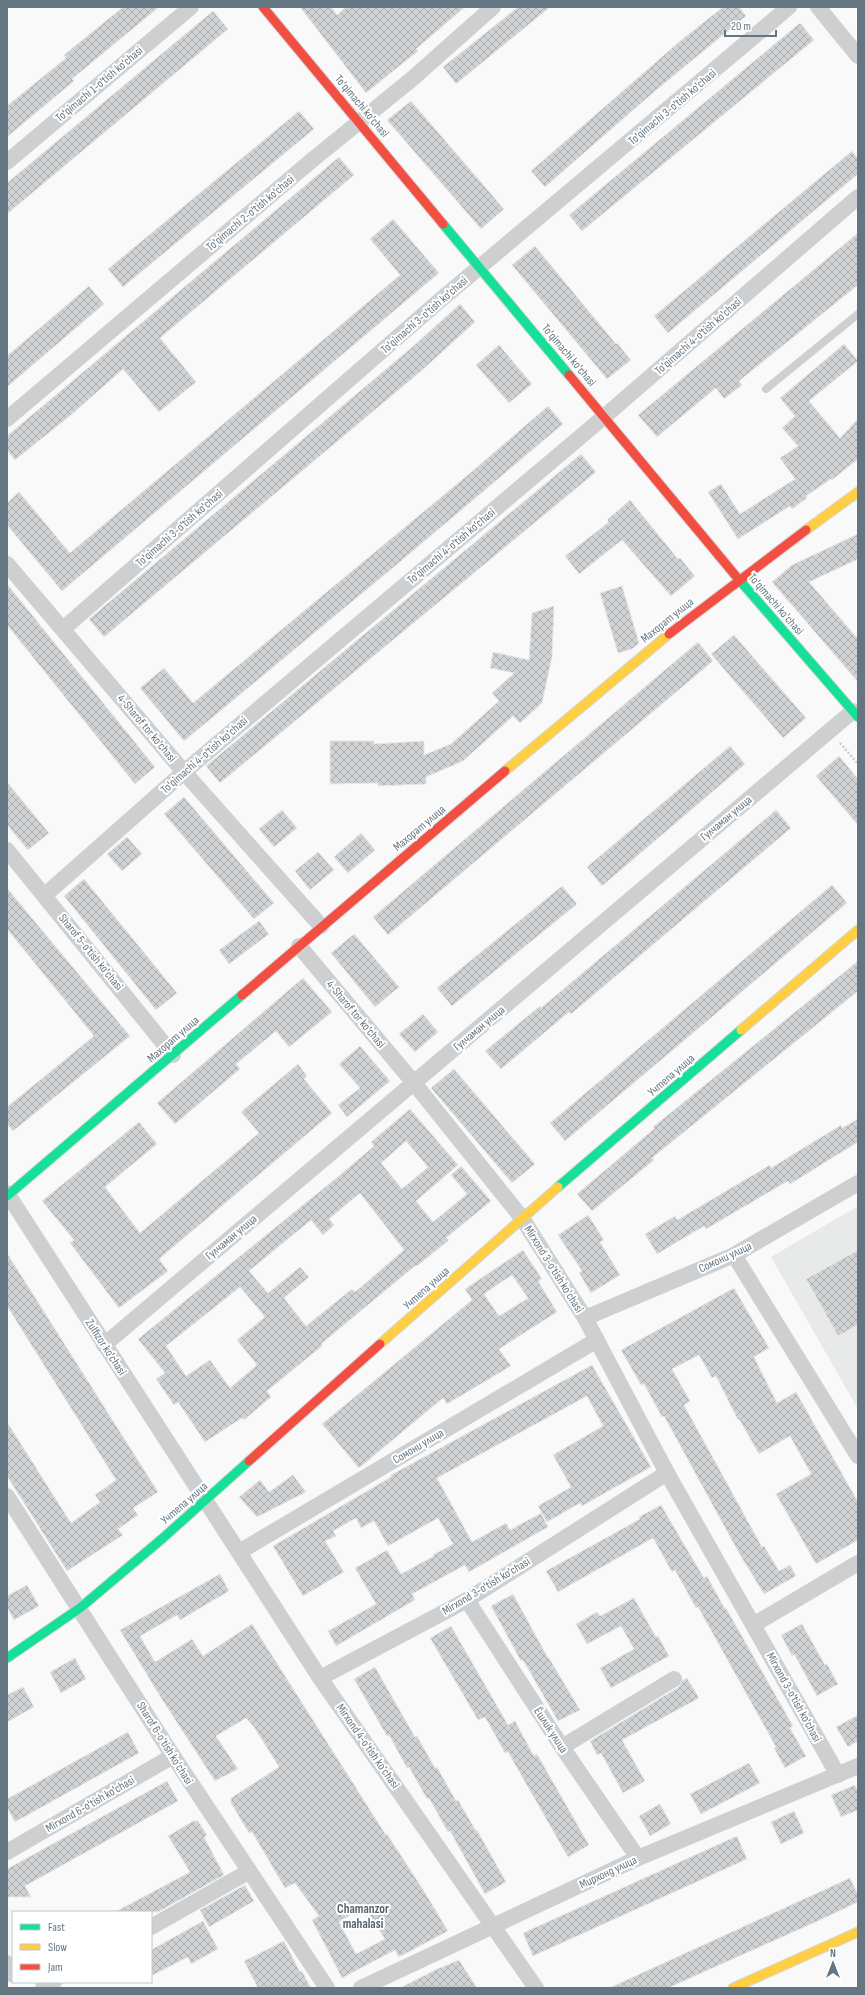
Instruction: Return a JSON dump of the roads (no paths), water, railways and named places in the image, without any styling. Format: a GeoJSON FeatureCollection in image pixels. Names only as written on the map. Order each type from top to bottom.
{"type":"FeatureCollection","features":[{"type":"Feature","properties":{"kind":"street","name":"To'qimachi 1-o'tish ko'chasi"},"geometry":{"type":"LineString","coordinates":[[7,162],[191,7]]}},
{"type":"Feature","properties":{"kind":"street","name":"To'qimachi ko'chasi"},"geometry":{"type":"LineString","coordinates":[[263,7],[479,268],[605,416],[739,580],[855,714]]}},
{"type":"Feature","properties":{"kind":"street","name":"To'qimachi 2-o'tish ko'chasi"},"geometry":{"type":"LineString","coordinates":[[7,419],[412,79],[493,7]]}},
{"type":"Feature","properties":{"kind":"street","name":"To'qimachi 3-o'tish ko'chasi"},"geometry":{"type":"LineString","coordinates":[[63,629],[438,302],[789,7]]}},
{"type":"Feature","properties":{"kind":"street"},"geometry":{"type":"LineString","coordinates":[[818,7],[858,56]]}},
{"type":"Feature","properties":{"kind":"street","name":"To'qimachi 4-o'tish ko'chasi"},"geometry":{"type":"LineString","coordinates":[[45,895],[184,772],[605,416],[858,197]]}},
{"type":"Feature","properties":{"kind":"street","name":"Махорат улица"},"geometry":{"type":"LineString","coordinates":[[8,1195],[173,1055],[321,926],[688,617],[858,492]]}},
{"type":"Feature","properties":{"kind":"street","name":"4-Sharof tor ko'chasi"},"geometry":{"type":"LineString","coordinates":[[7,564],[184,772],[321,926]]}},
{"type":"Feature","properties":{"kind":"street","name":"Гулчаман улица"},"geometry":{"type":"LineString","coordinates":[[104,1345],[829,731],[855,714]]}},
{"type":"Feature","properties":{"kind":"street","name":"Sharof 5-o'tish ko'chasi"},"geometry":{"type":"LineString","coordinates":[[7,850],[45,895],[173,1055]]}},
{"type":"Feature","properties":{"kind":"street","name":"Учтепа улица"},"geometry":{"type":"LineString","coordinates":[[7,1658],[80,1608],[205,1501],[522,1218],[858,930]]}},
{"type":"Feature","properties":{"kind":"street","name":"4-Sharof tor ko'chasi"},"geometry":{"type":"LineString","coordinates":[[299,946],[414,1083]]}},
{"type":"Feature","properties":{"kind":"street","name":"Mirxond 3-o'tish ko'chasi"},"geometry":{"type":"LineString","coordinates":[[414,1083],[522,1218],[585,1318],[667,1473],[838,1775]]}},
{"type":"Feature","properties":{"kind":"street","name":"Сомони улица"},"geometry":{"type":"LineString","coordinates":[[585,1318],[734,1255],[858,1183]]}},
{"type":"Feature","properties":{"kind":"street","name":"Zulfizor ko'chasi"},"geometry":{"type":"LineString","coordinates":[[8,1195],[205,1501]]}},
{"type":"Feature","properties":{"kind":"street"},"geometry":{"type":"LineString","coordinates":[[734,1255],[858,1456]]}},
{"type":"Feature","properties":{"kind":"street","name":"Сомони улица"},"geometry":{"type":"LineString","coordinates":[[239,1552],[597,1340]]}},
{"type":"Feature","properties":{"kind":"street","name":"Mirxond 3-o'tish ko'chasi"},"geometry":{"type":"LineString","coordinates":[[320,1678],[467,1600],[667,1473]]}},
{"type":"Feature","properties":{"kind":"street","name":"Sharof 6-o'tish ko'chasi"},"geometry":{"type":"LineString","coordinates":[[7,1496],[248,1872],[327,1988]]}},
{"type":"Feature","properties":{"kind":"street","name":"Mirxond 4-o'tish ko'chasi"},"geometry":{"type":"LineString","coordinates":[[205,1501],[320,1678],[536,1988]]}},
{"type":"Feature","properties":{"kind":"street"},"geometry":{"type":"LineString","coordinates":[[753,1625],[858,1563]]}},
{"type":"Feature","properties":{"kind":"street","name":"Ёшлик улица"},"geometry":{"type":"LineString","coordinates":[[467,1600],[562,1748],[638,1858]]}},
{"type":"Feature","properties":{"kind":"street"},"geometry":{"type":"LineString","coordinates":[[562,1748],[674,1679]]}},
{"type":"Feature","properties":{"kind":"street","name":"Mirxond 6-o'tish ko'chasi"},"geometry":{"type":"LineString","coordinates":[[7,1852],[173,1756]]}},
{"type":"Feature","properties":{"kind":"street","name":"Мирхонд улица"},"geometry":{"type":"LineString","coordinates":[[361,1988],[638,1858],[858,1766]]}},
{"type":"Feature","properties":{"kind":"street"},"geometry":{"type":"LineString","coordinates":[[152,1926],[248,1872]]}},
{"type":"Feature","properties":{"kind":"street"},"geometry":{"type":"LineString","coordinates":[[733,1988],[858,1932]]}},
{"type":"Feature","properties":{"kind":"street"},"geometry":{"type":"LineString","coordinates":[[7,1963],[12,1973]]}},
{"type":"Feature","properties":{"kind":"street"},"geometry":{"type":"LineString","coordinates":[[43,1988],[52,1983]]}},
{"type":"Feature","properties":{"kind":"lane"},"geometry":{"type":"LineString","coordinates":[[766,389],[858,314]]}},
{"type":"Feature","properties":{"kind":"district","name":"Chamanzor mahalasi"},"geometry":{"type":"Point","coordinates":[363,1916]}}]}
